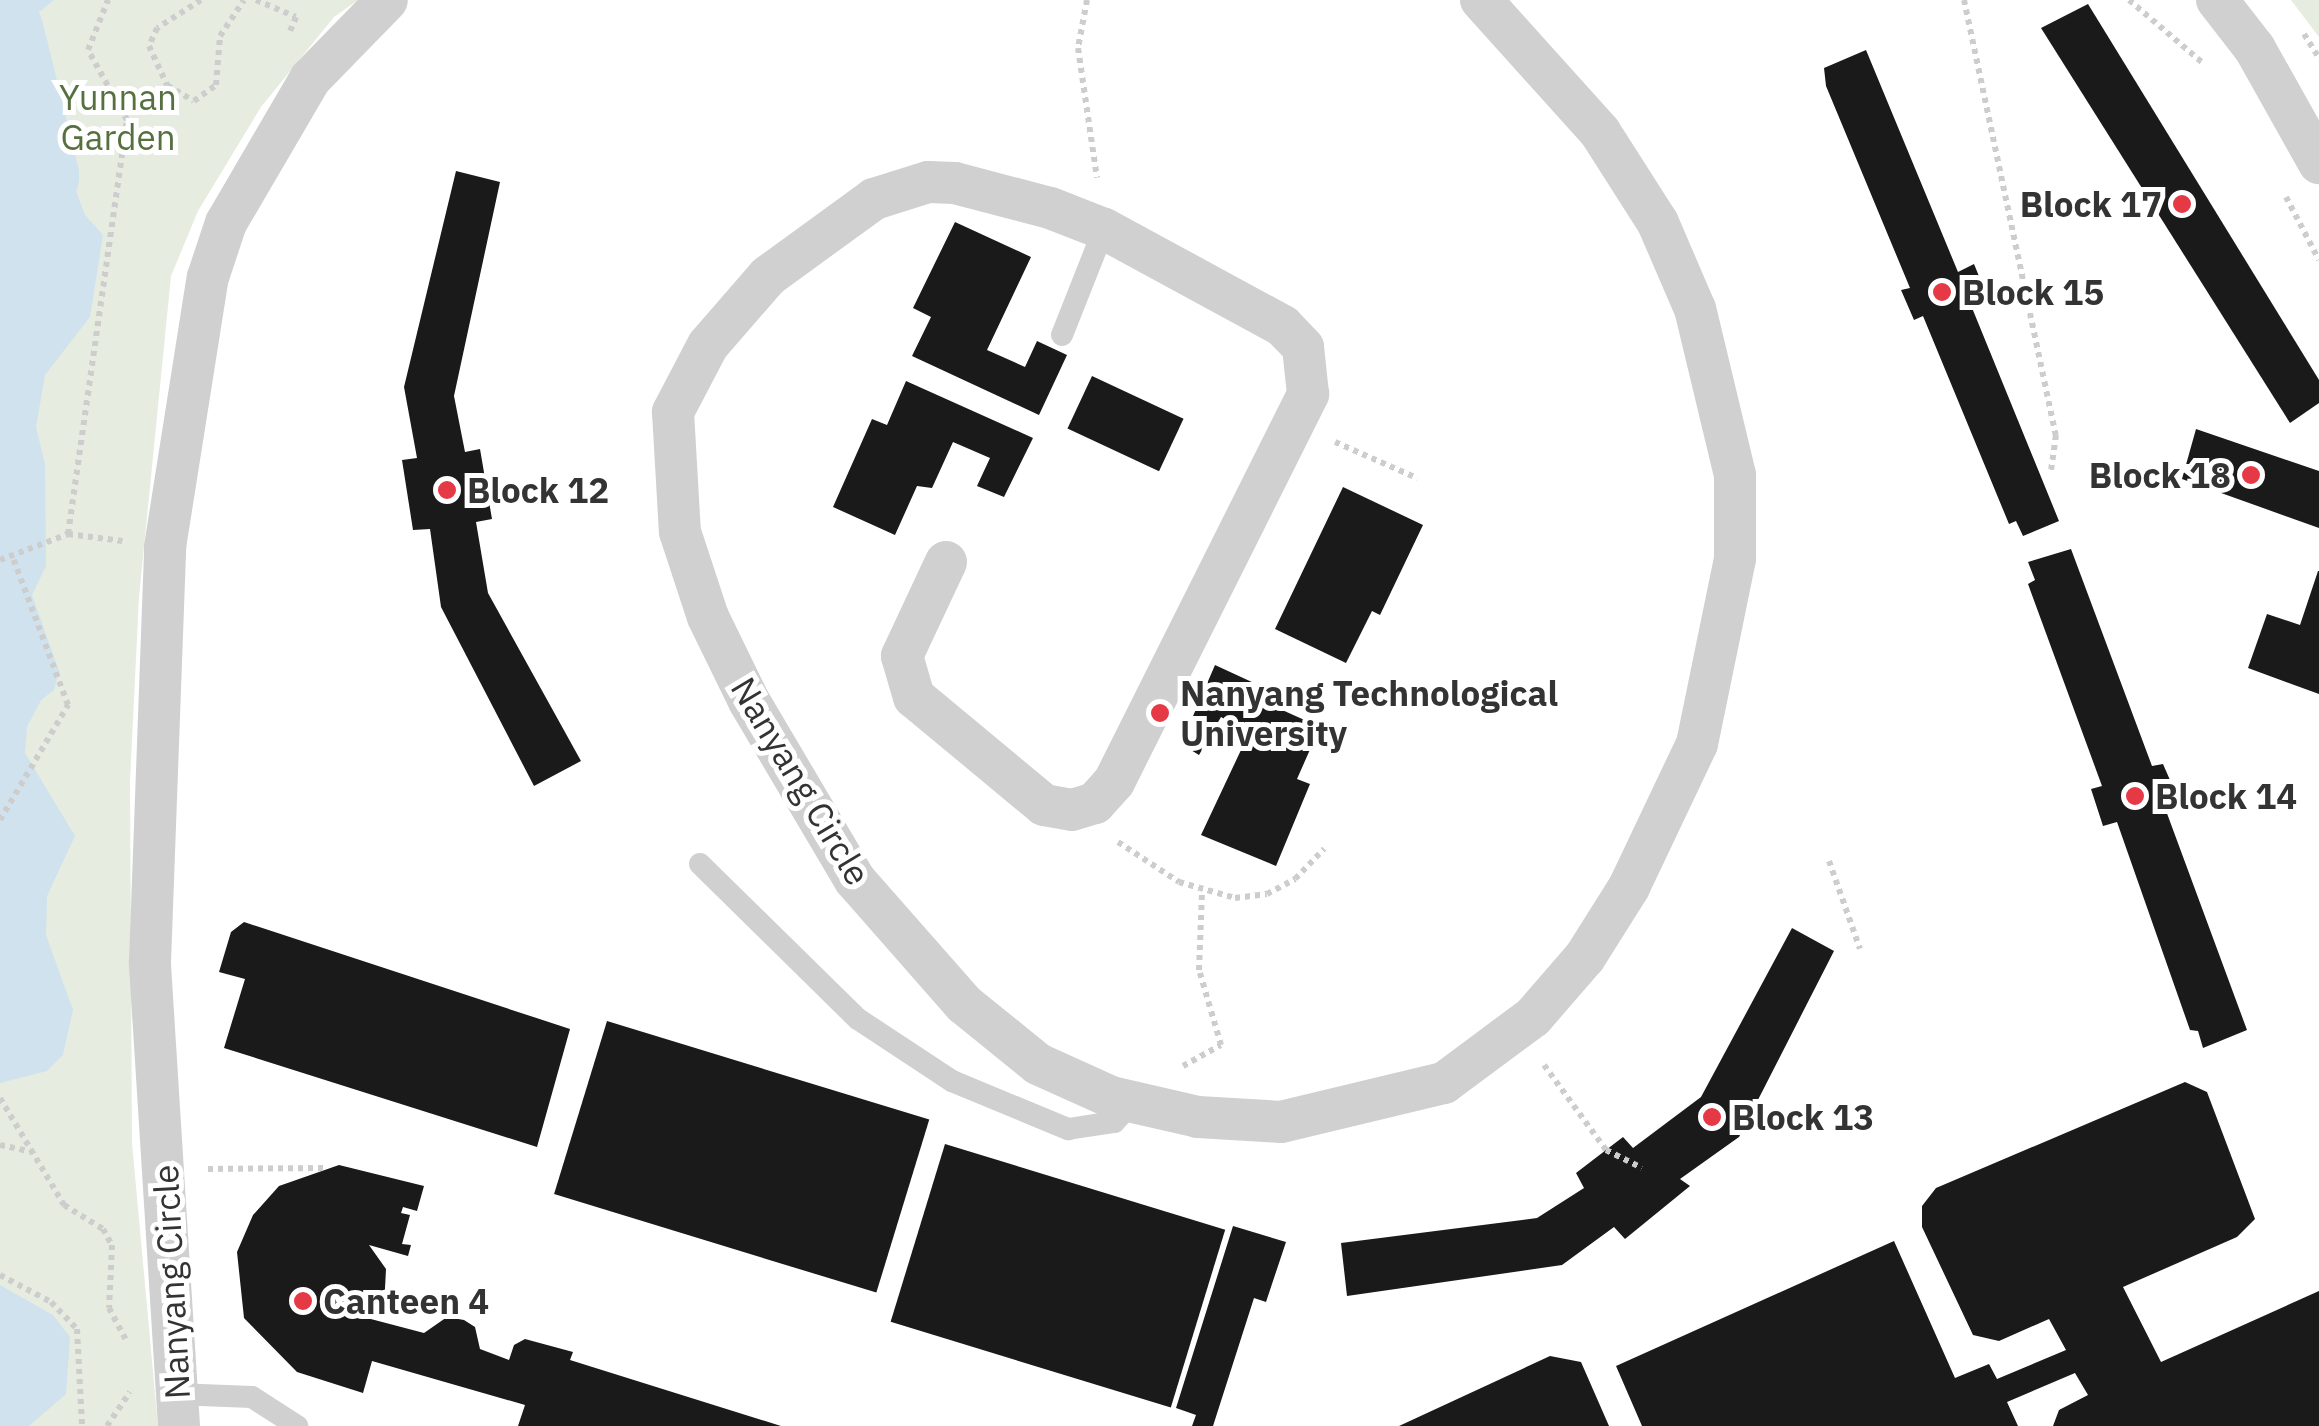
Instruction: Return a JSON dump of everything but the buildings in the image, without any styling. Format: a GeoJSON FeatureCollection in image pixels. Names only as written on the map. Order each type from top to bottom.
{"type":"FeatureCollection","features":[{"type":"Feature","properties":{"kind":"street","name":"Nanyang Circle"},"geometry":{"type":"LineString","coordinates":[[177,1410],[150,962],[164,547],[208,277],[226,224],[310,79],[387,0]]}},
{"type":"Feature","properties":{"kind":"street","name":"Nanyang Circle"},"geometry":{"type":"LineString","coordinates":[[1094,803],[1114,782],[1293,424],[1310,371],[1304,348],[1283,326],[1104,229],[955,184],[928,182],[874,199],[768,276],[708,346],[673,412],[670,450],[680,532],[708,617],[749,701],[855,880],[964,1004],[1038,1064],[1133,1102],[1198,1117],[1280,1122],[1407,1094],[1474,1064],[1516,1035],[1585,957],[1630,887],[1696,744],[1735,542],[1734,475],[1695,309],[1658,223],[1600,132],[1480,0]]}},
{"type":"Feature","properties":{"kind":"street"},"geometry":{"type":"LineString","coordinates":[[2193,0],[2255,50]]}},
{"type":"Feature","properties":{"kind":"street"},"geometry":{"type":"LineString","coordinates":[[2217,0],[2255,50],[2319,164]]}},
{"type":"Feature","properties":{"kind":"street"},"geometry":{"type":"LineString","coordinates":[[946,562],[902,656],[914,697],[1044,805],[1072,810],[1094,803]]}},
{"type":"Feature","properties":{"kind":"lane"},"geometry":{"type":"LineString","coordinates":[[1062,335],[1104,229]]}},
{"type":"Feature","properties":{"kind":"lane"},"geometry":{"type":"LineString","coordinates":[[700,864],[858,1018],[952,1081],[1068,1129],[1114,1122],[1133,1102]]}},
{"type":"Feature","properties":{"kind":"lane"},"geometry":{"type":"LineString","coordinates":[[177,1410],[252,1397],[297,1426]]}},
{"type":"Feature","properties":{"kind":"path"},"geometry":{"type":"LineString","coordinates":[[71,534],[127,120],[88,50],[108,0]]}},
{"type":"Feature","properties":{"kind":"path"},"geometry":{"type":"LineString","coordinates":[[201,0],[157,28],[149,46],[167,85],[194,101],[216,86],[220,36],[244,0]]}},
{"type":"Feature","properties":{"kind":"path"},"geometry":{"type":"LineString","coordinates":[[1087,0],[1078,48],[1104,229]]}},
{"type":"Feature","properties":{"kind":"path"},"geometry":{"type":"LineString","coordinates":[[1964,0],[2056,435],[2051,471]]}},
{"type":"Feature","properties":{"kind":"path"},"geometry":{"type":"LineString","coordinates":[[2129,0],[2218,76]]}},
{"type":"Feature","properties":{"kind":"path"},"geometry":{"type":"LineString","coordinates":[[2299,25],[2319,58]]}},
{"type":"Feature","properties":{"kind":"path"},"geometry":{"type":"LineString","coordinates":[[2276,179],[2319,260]]}},
{"type":"Feature","properties":{"kind":"path"},"geometry":{"type":"LineString","coordinates":[[1293,424],[1416,478]]}},
{"type":"Feature","properties":{"kind":"path"},"geometry":{"type":"LineString","coordinates":[[0,560],[71,534],[134,543]]}},
{"type":"Feature","properties":{"kind":"path"},"geometry":{"type":"LineString","coordinates":[[0,820],[68,705],[12,555]]}},
{"type":"Feature","properties":{"kind":"path"},"geometry":{"type":"LineString","coordinates":[[1094,803],[1109,836],[1202,893],[1235,898],[1266,894],[1295,880],[1324,849]]}},
{"type":"Feature","properties":{"kind":"path"},"geometry":{"type":"LineString","coordinates":[[1829,861],[1860,949]]}},
{"type":"Feature","properties":{"kind":"path"},"geometry":{"type":"LineString","coordinates":[[1178,1068],[1221,1045],[1199,970],[1202,893]]}},
{"type":"Feature","properties":{"kind":"path"},"geometry":{"type":"LineString","coordinates":[[1558,1080],[1606,1150],[1642,1168]]}},
{"type":"Feature","properties":{"kind":"path"},"geometry":{"type":"LineString","coordinates":[[0,1098],[64,1205],[103,1230],[112,1245],[110,1308],[128,1344]]}},
{"type":"Feature","properties":{"kind":"path"},"geometry":{"type":"LineString","coordinates":[[0,1144],[33,1152]]}},
{"type":"Feature","properties":{"kind":"path"},"geometry":{"type":"LineString","coordinates":[[187,1170],[328,1168]]}},
{"type":"Feature","properties":{"kind":"path"},"geometry":{"type":"LineString","coordinates":[[0,1275],[51,1302],[77,1329],[82,1426]]}},
{"type":"Feature","properties":{"kind":"path"},"geometry":{"type":"LineString","coordinates":[[107,1426],[131,1384]]}},
{"type":"Feature","properties":{"kind":"green space","name":"Yunnan Garden"},"geometry":{"type":"Polygon","coordinates":[[[0,0],[358,0],[334,17],[261,107],[198,211],[171,276],[139,597],[130,781],[132,1143],[158,1426],[0,1426],[0,0]]]}},
{"type":"Feature","properties":{"kind":"green space"},"geometry":{"type":"Polygon","coordinates":[[[2291,0],[2319,0],[2319,37],[2291,0]]]}},
{"type":"Feature","properties":{"kind":"water"},"geometry":{"type":"Polygon","coordinates":[[[0,0],[54,0],[34,16],[0,17],[0,0]]]}},
{"type":"Feature","properties":{"kind":"water"},"geometry":{"type":"Polygon","coordinates":[[[48,175],[71,178],[85,215],[103,235],[90,317],[45,375],[36,427],[45,464],[46,566],[32,595],[59,671],[54,690],[41,700],[27,727],[25,753],[75,836],[47,896],[46,935],[73,1010],[63,1055],[47,1071],[0,1083],[0,192],[48,175]]]}},
{"type":"Feature","properties":{"kind":"water"},"geometry":{"type":"Polygon","coordinates":[[[0,1285],[53,1315],[70,1337],[66,1394],[29,1426],[0,1426],[0,1285]]]}},
{"type":"Feature","properties":{"kind":"waterway"},"geometry":{"type":"LineString","coordinates":[[0,33],[35,176],[0,300]]}},
{"type":"Feature","properties":{"kind":"place","name":"Block 17"},"geometry":{"type":"Point","coordinates":[2182,204]}},
{"type":"Feature","properties":{"kind":"place","name":"Block 15"},"geometry":{"type":"Point","coordinates":[1942,292]}},
{"type":"Feature","properties":{"kind":"place","name":"Block 18"},"geometry":{"type":"Point","coordinates":[2251,475]}},
{"type":"Feature","properties":{"kind":"place","name":"Block 12"},"geometry":{"type":"Point","coordinates":[447,490]}},
{"type":"Feature","properties":{"kind":"place","name":"Nanyang Technological University"},"geometry":{"type":"Point","coordinates":[1160,713]}},
{"type":"Feature","properties":{"kind":"place","name":"Block 14"},"geometry":{"type":"Point","coordinates":[2135,796]}},
{"type":"Feature","properties":{"kind":"place","name":"Block 13"},"geometry":{"type":"Point","coordinates":[1712,1117]}},
{"type":"Feature","properties":{"kind":"place","name":"Canteen 4"},"geometry":{"type":"Point","coordinates":[303,1301]}}]}
